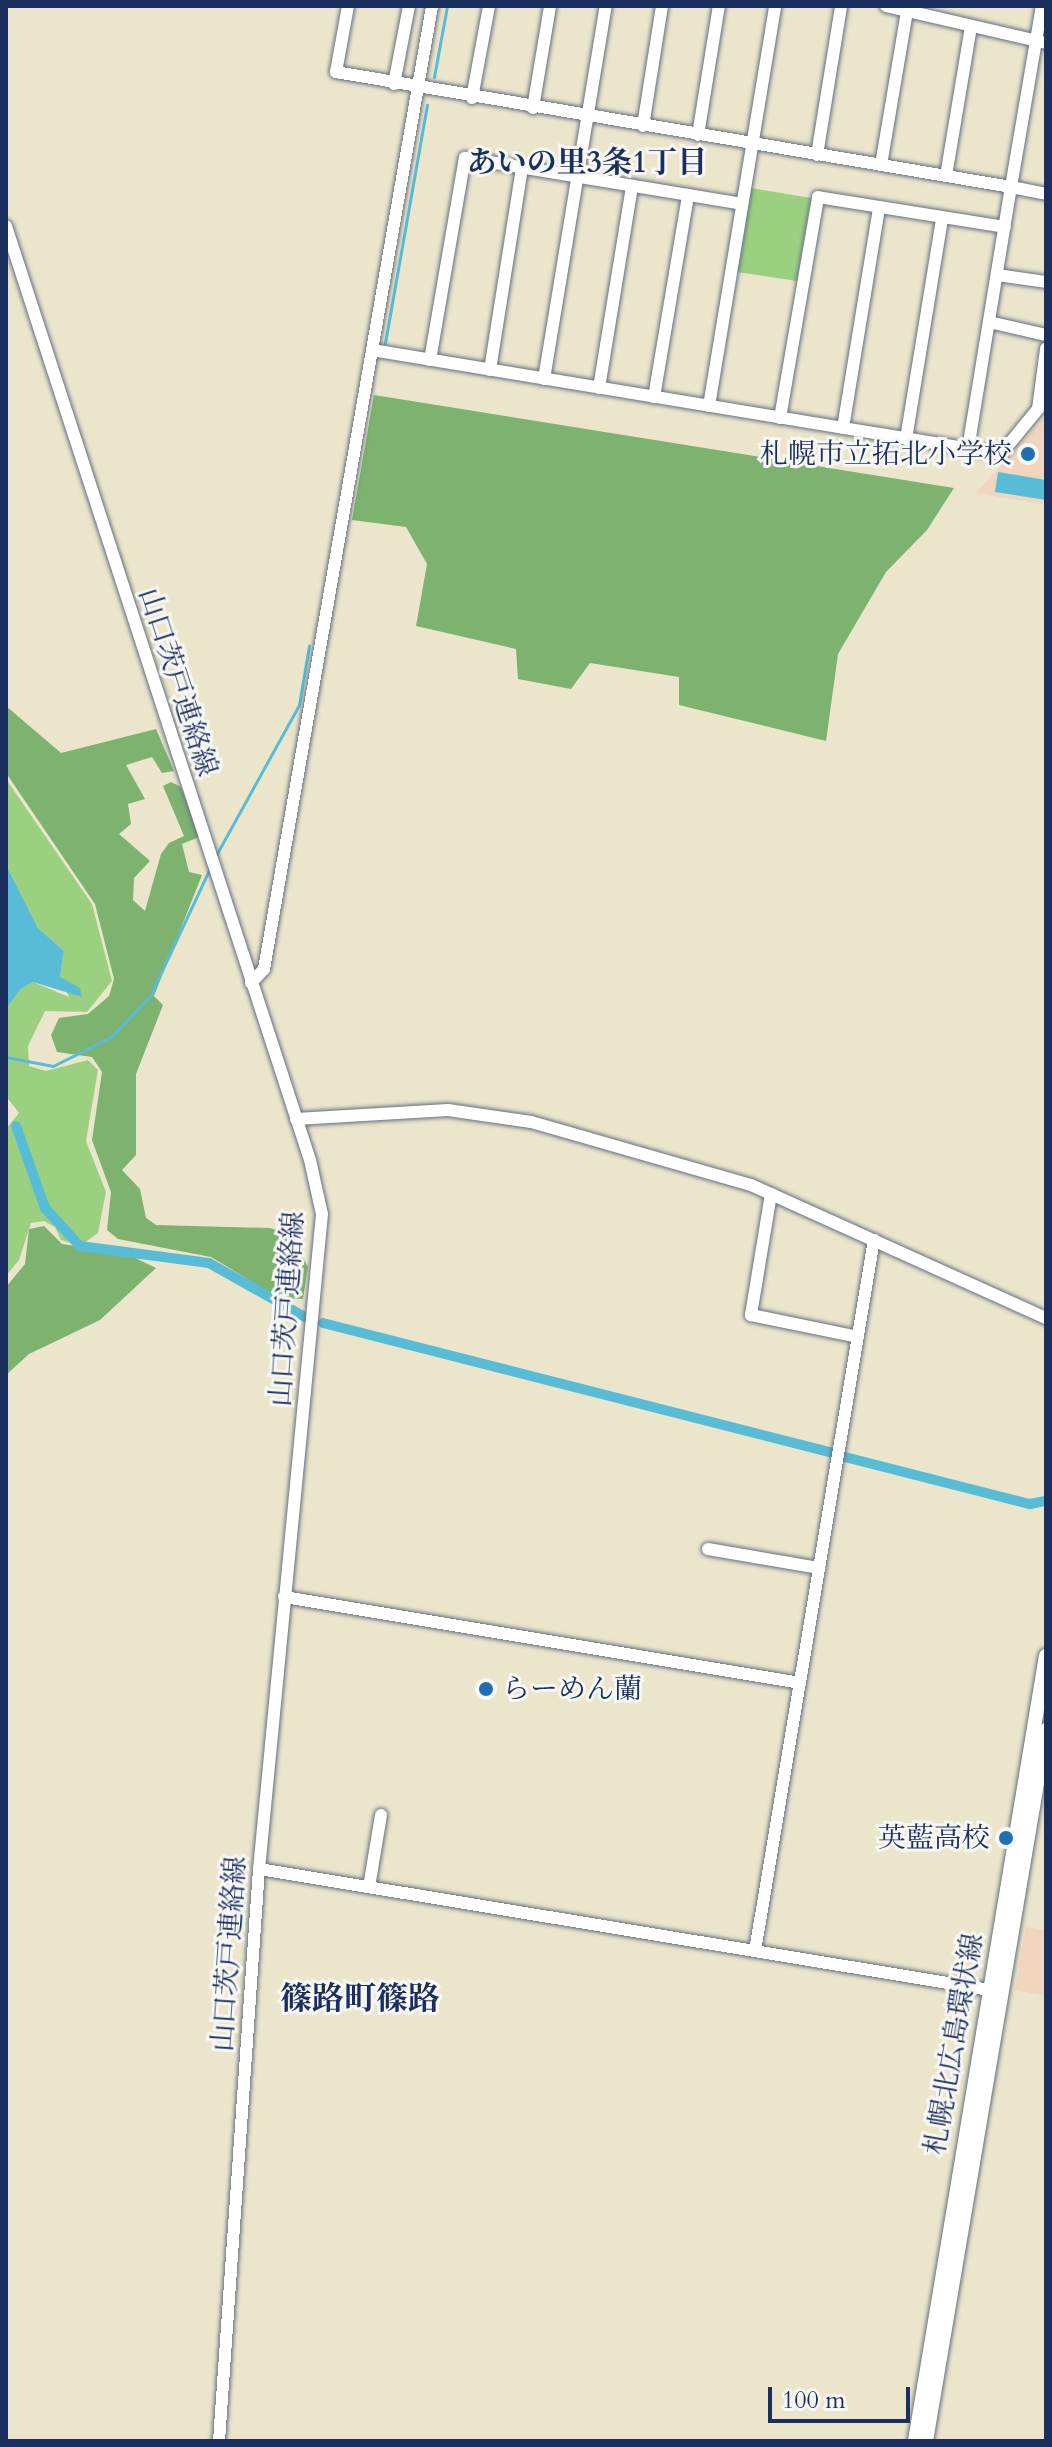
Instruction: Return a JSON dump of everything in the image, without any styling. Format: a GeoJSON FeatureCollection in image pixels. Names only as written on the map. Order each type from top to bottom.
{"type":"FeatureCollection","features":[{"type":"Feature","properties":{"kind":"main road","name":"札幌北広島環状線"},"geometry":{"type":"LineString","coordinates":[[915,2441],[1046,1656]]}},
{"type":"Feature","properties":{"kind":"main road","name":"札幌北広島環状線"},"geometry":{"type":"LineString","coordinates":[[926,2441],[1046,1730]]}},
{"type":"Feature","properties":{"kind":"street"},"geometry":{"type":"LineString","coordinates":[[348,6],[336,72],[472,98],[1046,194]]}},
{"type":"Feature","properties":{"kind":"street"},"geometry":{"type":"LineString","coordinates":[[394,84],[409,6]]}},
{"type":"Feature","properties":{"kind":"street"},"geometry":{"type":"LineString","coordinates":[[251,983],[264,969],[432,6]]}},
{"type":"Feature","properties":{"kind":"street"},"geometry":{"type":"LineString","coordinates":[[472,98],[489,6]]}},
{"type":"Feature","properties":{"kind":"street"},"geometry":{"type":"LineString","coordinates":[[533,108],[550,6]]}},
{"type":"Feature","properties":{"kind":"street"},"geometry":{"type":"LineString","coordinates":[[544,379],[606,6]]}},
{"type":"Feature","properties":{"kind":"street"},"geometry":{"type":"LineString","coordinates":[[643,126],[662,6]]}},
{"type":"Feature","properties":{"kind":"street"},"geometry":{"type":"LineString","coordinates":[[698,135],[719,6]]}},
{"type":"Feature","properties":{"kind":"street"},"geometry":{"type":"LineString","coordinates":[[709,406],[775,6]]}},
{"type":"Feature","properties":{"kind":"street"},"geometry":{"type":"LineString","coordinates":[[817,155],[841,6]]}},
{"type":"Feature","properties":{"kind":"street"},"geometry":{"type":"LineString","coordinates":[[886,6],[1041,42]]}},
{"type":"Feature","properties":{"kind":"street"},"geometry":{"type":"LineString","coordinates":[[968,449],[1011,187],[1041,42],[1042,6]]}},
{"type":"Feature","properties":{"kind":"street"},"geometry":{"type":"LineString","coordinates":[[881,165],[907,11]]}},
{"type":"Feature","properties":{"kind":"street"},"geometry":{"type":"LineString","coordinates":[[946,176],[971,26]]}},
{"type":"Feature","properties":{"kind":"street"},"geometry":{"type":"LineString","coordinates":[[430,360],[465,158],[742,204]]}},
{"type":"Feature","properties":{"kind":"street"},"geometry":{"type":"LineString","coordinates":[[490,370],[522,168]]}},
{"type":"Feature","properties":{"kind":"street"},"geometry":{"type":"LineString","coordinates":[[599,388],[632,186]]}},
{"type":"Feature","properties":{"kind":"street"},"geometry":{"type":"LineString","coordinates":[[654,397],[688,195]]}},
{"type":"Feature","properties":{"kind":"street"},"geometry":{"type":"LineString","coordinates":[[780,418],[818,197],[1005,227]]}},
{"type":"Feature","properties":{"kind":"street"},"geometry":{"type":"LineString","coordinates":[[843,428],[879,207]]}},
{"type":"Feature","properties":{"kind":"street"},"geometry":{"type":"LineString","coordinates":[[906,439],[942,218]]}},
{"type":"Feature","properties":{"kind":"street","name":"山口茨戸連絡線"},"geometry":{"type":"LineString","coordinates":[[6,226],[310,1160],[322,1231],[259,1869],[219,2441]]}},
{"type":"Feature","properties":{"kind":"street"},"geometry":{"type":"LineString","coordinates":[[997,275],[1046,282]]}},
{"type":"Feature","properties":{"kind":"street"},"geometry":{"type":"LineString","coordinates":[[989,322],[1046,335]]}},
{"type":"Feature","properties":{"kind":"street"},"geometry":{"type":"LineString","coordinates":[[372,350],[1001,454],[1038,409],[1046,349]]}},
{"type":"Feature","properties":{"kind":"street"},"geometry":{"type":"LineString","coordinates":[[296,1119],[398,1111],[486,1113],[682,1163],[771,1194],[1046,1318]]}},
{"type":"Feature","properties":{"kind":"street"},"geometry":{"type":"LineString","coordinates":[[771,1194],[751,1315],[858,1337]]}},
{"type":"Feature","properties":{"kind":"street"},"geometry":{"type":"LineString","coordinates":[[755,1951],[874,1240]]}},
{"type":"Feature","properties":{"kind":"street"},"geometry":{"type":"LineString","coordinates":[[708,1549],[819,1568]]}},
{"type":"Feature","properties":{"kind":"street"},"geometry":{"type":"LineString","coordinates":[[284,1597],[800,1683]]}},
{"type":"Feature","properties":{"kind":"street"},"geometry":{"type":"LineString","coordinates":[[369,1887],[381,1815]]}},
{"type":"Feature","properties":{"kind":"street"},"geometry":{"type":"LineString","coordinates":[[259,1869],[990,1990]]}},
{"type":"Feature","properties":{"kind":"shaded area","name":"札幌市立拓北小学校"},"geometry":{"type":"Polygon","coordinates":[[[1046,416],[1046,505],[976,493],[1046,416]]]}},
{"type":"Feature","properties":{"kind":"shaded area"},"geometry":{"type":"Polygon","coordinates":[[[1026,1927],[1046,1930],[1046,1996],[1015,1990],[1026,1927]]]}},
{"type":"Feature","properties":{"kind":"green space"},"geometry":{"type":"Polygon","coordinates":[[[751,188],[811,198],[797,281],[737,272],[751,188]]]}},
{"type":"Feature","properties":{"kind":"green space"},"geometry":{"type":"Polygon","coordinates":[[[374,395],[954,488],[927,530],[886,572],[838,654],[826,741],[679,705],[679,677],[590,663],[571,689],[518,679],[516,649],[416,626],[427,564],[406,527],[352,520],[374,395]]]}},
{"type":"Feature","properties":{"kind":"green space"},"geometry":{"type":"Polygon","coordinates":[[[6,706],[61,753],[156,729],[174,771],[162,773],[152,757],[126,765],[145,799],[128,804],[131,824],[119,834],[150,861],[134,878],[133,900],[145,911],[161,854],[169,843],[184,836],[163,786],[171,782],[181,787],[199,837],[182,844],[189,872],[202,875],[154,996],[163,1005],[136,1074],[136,1155],[122,1170],[140,1189],[146,1218],[156,1225],[270,1228],[291,1235],[308,1267],[303,1299],[279,1298],[211,1257],[118,1239],[107,1230],[111,1192],[92,1140],[102,1072],[92,1057],[57,1052],[51,1035],[59,1018],[88,1014],[109,996],[114,979],[95,904],[6,773],[6,706]]]}},
{"type":"Feature","properties":{"kind":"green space"},"geometry":{"type":"Polygon","coordinates":[[[6,779],[92,904],[112,981],[87,1012],[45,1011],[28,1046],[29,1066],[46,1071],[88,1060],[98,1070],[86,1141],[106,1192],[98,1233],[80,1246],[61,1240],[55,1227],[44,1221],[31,1223],[19,1260],[6,1276],[6,1129],[19,1113],[6,1096],[6,1009],[21,989],[33,982],[69,997],[60,977],[64,951],[38,928],[6,865],[6,779]]]}},
{"type":"Feature","properties":{"kind":"green space"},"geometry":{"type":"Polygon","coordinates":[[[44,1226],[62,1244],[125,1253],[156,1268],[100,1320],[29,1354],[6,1375],[6,1287],[25,1264],[29,1229],[44,1226]]]}},
{"type":"Feature","properties":{"kind":"water"},"geometry":{"type":"Polygon","coordinates":[[[998,472],[1046,480],[1046,500],[995,492],[998,472]]]}},
{"type":"Feature","properties":{"kind":"water"},"geometry":{"type":"Polygon","coordinates":[[[6,865],[38,928],[64,951],[60,977],[80,988],[82,997],[33,982],[21,989],[6,1009],[6,865]]]}},
{"type":"Feature","properties":{"kind":"waterway"},"geometry":{"type":"LineString","coordinates":[[434,77],[447,6]]}},
{"type":"Feature","properties":{"kind":"waterway"},"geometry":{"type":"LineString","coordinates":[[385,343],[427,105]]}},
{"type":"Feature","properties":{"kind":"waterway"},"geometry":{"type":"LineString","coordinates":[[215,857],[299,705],[309,646]]}},
{"type":"Feature","properties":{"kind":"waterway"},"geometry":{"type":"LineString","coordinates":[[6,1057],[53,1066],[111,1037],[150,996],[210,868]]}},
{"type":"Feature","properties":{"kind":"waterway"},"geometry":{"type":"LineString","coordinates":[[16,1126],[45,1208],[80,1246],[209,1263],[305,1317]]}},
{"type":"Feature","properties":{"kind":"waterway"},"geometry":{"type":"LineString","coordinates":[[323,1323],[833,1453]]}},
{"type":"Feature","properties":{"kind":"waterway"},"geometry":{"type":"LineString","coordinates":[[841,1456],[1030,1504],[1046,1501]]}},
{"type":"Feature","properties":{"kind":"place","name":"札幌市立拓北小学校"},"geometry":{"type":"Point","coordinates":[1028,454]}},
{"type":"Feature","properties":{"kind":"place","name":"らーめん蘭"},"geometry":{"type":"Point","coordinates":[486,1689]}},
{"type":"Feature","properties":{"kind":"place","name":"英藍高校"},"geometry":{"type":"Point","coordinates":[1006,1838]}},
{"type":"Feature","properties":{"kind":"district","name":"あいの里3条1丁目"},"geometry":{"type":"Point","coordinates":[587,163]}},
{"type":"Feature","properties":{"kind":"district","name":"篠路町篠路"},"geometry":{"type":"Point","coordinates":[360,1999]}}]}
